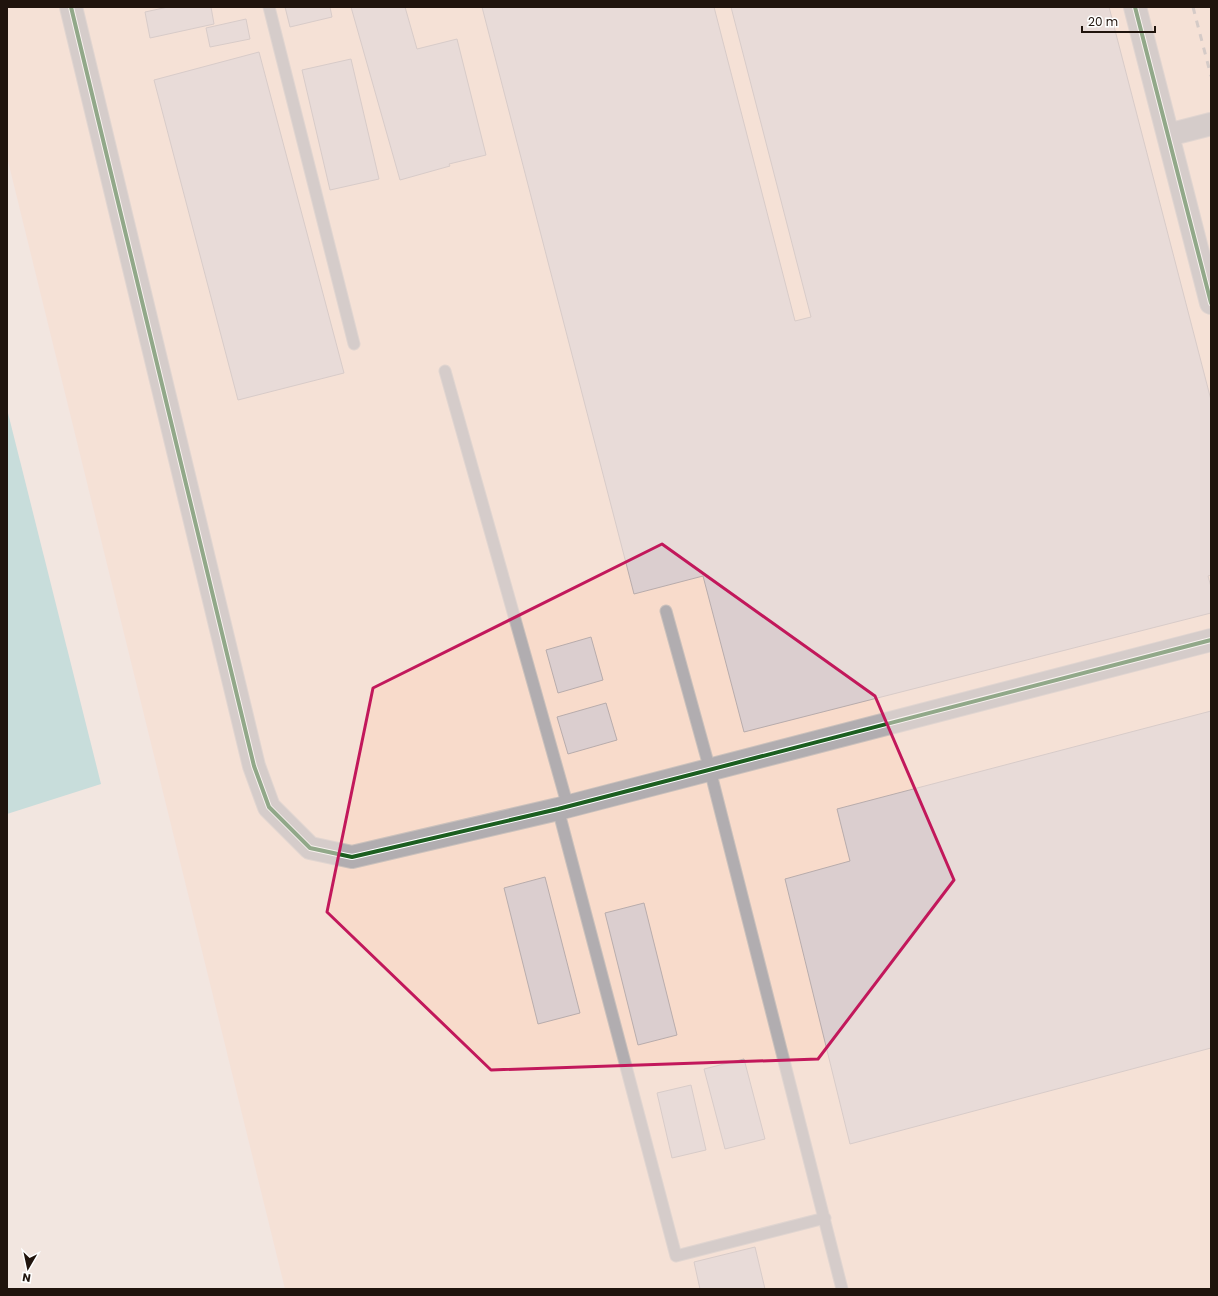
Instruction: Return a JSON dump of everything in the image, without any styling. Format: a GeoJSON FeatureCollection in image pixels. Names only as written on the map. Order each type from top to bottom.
{"type":"FeatureCollection","features":[{"type":"Feature","properties":{"kind":"street"},"geometry":{"type":"LineString","coordinates":[[71,7],[254,766],[269,807],[310,848],[352,857],[563,808],[1211,640]]}},
{"type":"Feature","properties":{"kind":"street"},"geometry":{"type":"LineString","coordinates":[[1135,7],[1211,303]]}},
{"type":"Feature","properties":{"kind":"street"},"geometry":{"type":"LineString","coordinates":[[1168,135],[1211,124]]}},
{"type":"Feature","properties":{"kind":"lane"},"geometry":{"type":"LineString","coordinates":[[268,7],[354,344]]}},
{"type":"Feature","properties":{"kind":"lane"},"geometry":{"type":"LineString","coordinates":[[445,371],[563,808],[676,1256],[825,1218]]}},
{"type":"Feature","properties":{"kind":"lane"},"geometry":{"type":"LineString","coordinates":[[666,611],[710,770],[842,1289]]}},
{"type":"Feature","properties":{"kind":"highlighted area"},"geometry":{"type":"Polygon","coordinates":[[[662,544],[875,696],[954,880],[818,1059],[491,1070],[327,912],[373,688],[662,544]]]}},
{"type":"Feature","properties":{"kind":"shaded area"},"geometry":{"type":"Polygon","coordinates":[[[7,7],[1211,7],[1211,1289],[285,1289],[7,157],[7,7]]]}},
{"type":"Feature","properties":{"kind":"water"},"geometry":{"type":"Polygon","coordinates":[[[7,409],[101,784],[7,814],[7,409]]]}},
{"type":"Feature","properties":{"kind":"building"},"geometry":{"type":"Polygon","coordinates":[[[168,7],[211,7],[214,24],[150,38],[145,12],[168,7]]]}},
{"type":"Feature","properties":{"kind":"building"},"geometry":{"type":"Polygon","coordinates":[[[285,7],[330,7],[332,17],[290,27],[285,7]]]}},
{"type":"Feature","properties":{"kind":"building"},"geometry":{"type":"Polygon","coordinates":[[[351,7],[405,7],[417,49],[457,39],[486,155],[449,164],[450,166],[400,180],[351,7]]]}},
{"type":"Feature","properties":{"kind":"building"},"geometry":{"type":"Polygon","coordinates":[[[482,7],[714,7],[795,321],[811,317],[731,7],[1109,7],[1211,400],[1211,575],[1208,576],[1211,587],[1211,613],[744,732],[703,576],[634,594],[482,7]]]}},
{"type":"Feature","properties":{"kind":"building"},"geometry":{"type":"Polygon","coordinates":[[[246,19],[250,39],[210,47],[206,28],[246,19]]]}},
{"type":"Feature","properties":{"kind":"building"},"geometry":{"type":"Polygon","coordinates":[[[259,52],[344,373],[238,400],[154,80],[259,52]]]}},
{"type":"Feature","properties":{"kind":"building"},"geometry":{"type":"Polygon","coordinates":[[[351,59],[379,179],[330,190],[302,70],[351,59]]]}},
{"type":"Feature","properties":{"kind":"building"},"geometry":{"type":"Polygon","coordinates":[[[591,637],[603,680],[558,693],[546,650],[591,637]]]}},
{"type":"Feature","properties":{"kind":"building"},"geometry":{"type":"Polygon","coordinates":[[[606,703],[617,740],[568,754],[557,717],[606,703]]]}},
{"type":"Feature","properties":{"kind":"building"},"geometry":{"type":"Polygon","coordinates":[[[1211,711],[1211,1048],[850,1144],[785,879],[850,861],[837,809],[1211,711]]]}},
{"type":"Feature","properties":{"kind":"building"},"geometry":{"type":"Polygon","coordinates":[[[545,877],[580,1013],[538,1024],[504,888],[545,877]]]}},
{"type":"Feature","properties":{"kind":"building"},"geometry":{"type":"Polygon","coordinates":[[[644,903],[677,1035],[638,1045],[605,913],[644,903]]]}},
{"type":"Feature","properties":{"kind":"building"},"geometry":{"type":"Polygon","coordinates":[[[744,1059],[765,1139],[725,1149],[704,1069],[744,1059]]]}},
{"type":"Feature","properties":{"kind":"building"},"geometry":{"type":"Polygon","coordinates":[[[691,1085],[706,1150],[672,1158],[657,1093],[691,1085]]]}},
{"type":"Feature","properties":{"kind":"building"},"geometry":{"type":"Polygon","coordinates":[[[755,1247],[765,1289],[700,1289],[694,1262],[755,1247]]]}},
{"type":"Feature","properties":{"kind":"railway"},"geometry":{"type":"LineString","coordinates":[[1193,7],[1211,76]]}},
{"type":"Feature","properties":{"kind":"cycle path"},"geometry":{"type":"LineString","coordinates":[[71,7],[254,766],[269,807],[310,848],[352,857],[558,809],[1211,640]]}},
{"type":"Feature","properties":{"kind":"cycle path"},"geometry":{"type":"LineString","coordinates":[[1135,7],[1211,303]]}}]}
